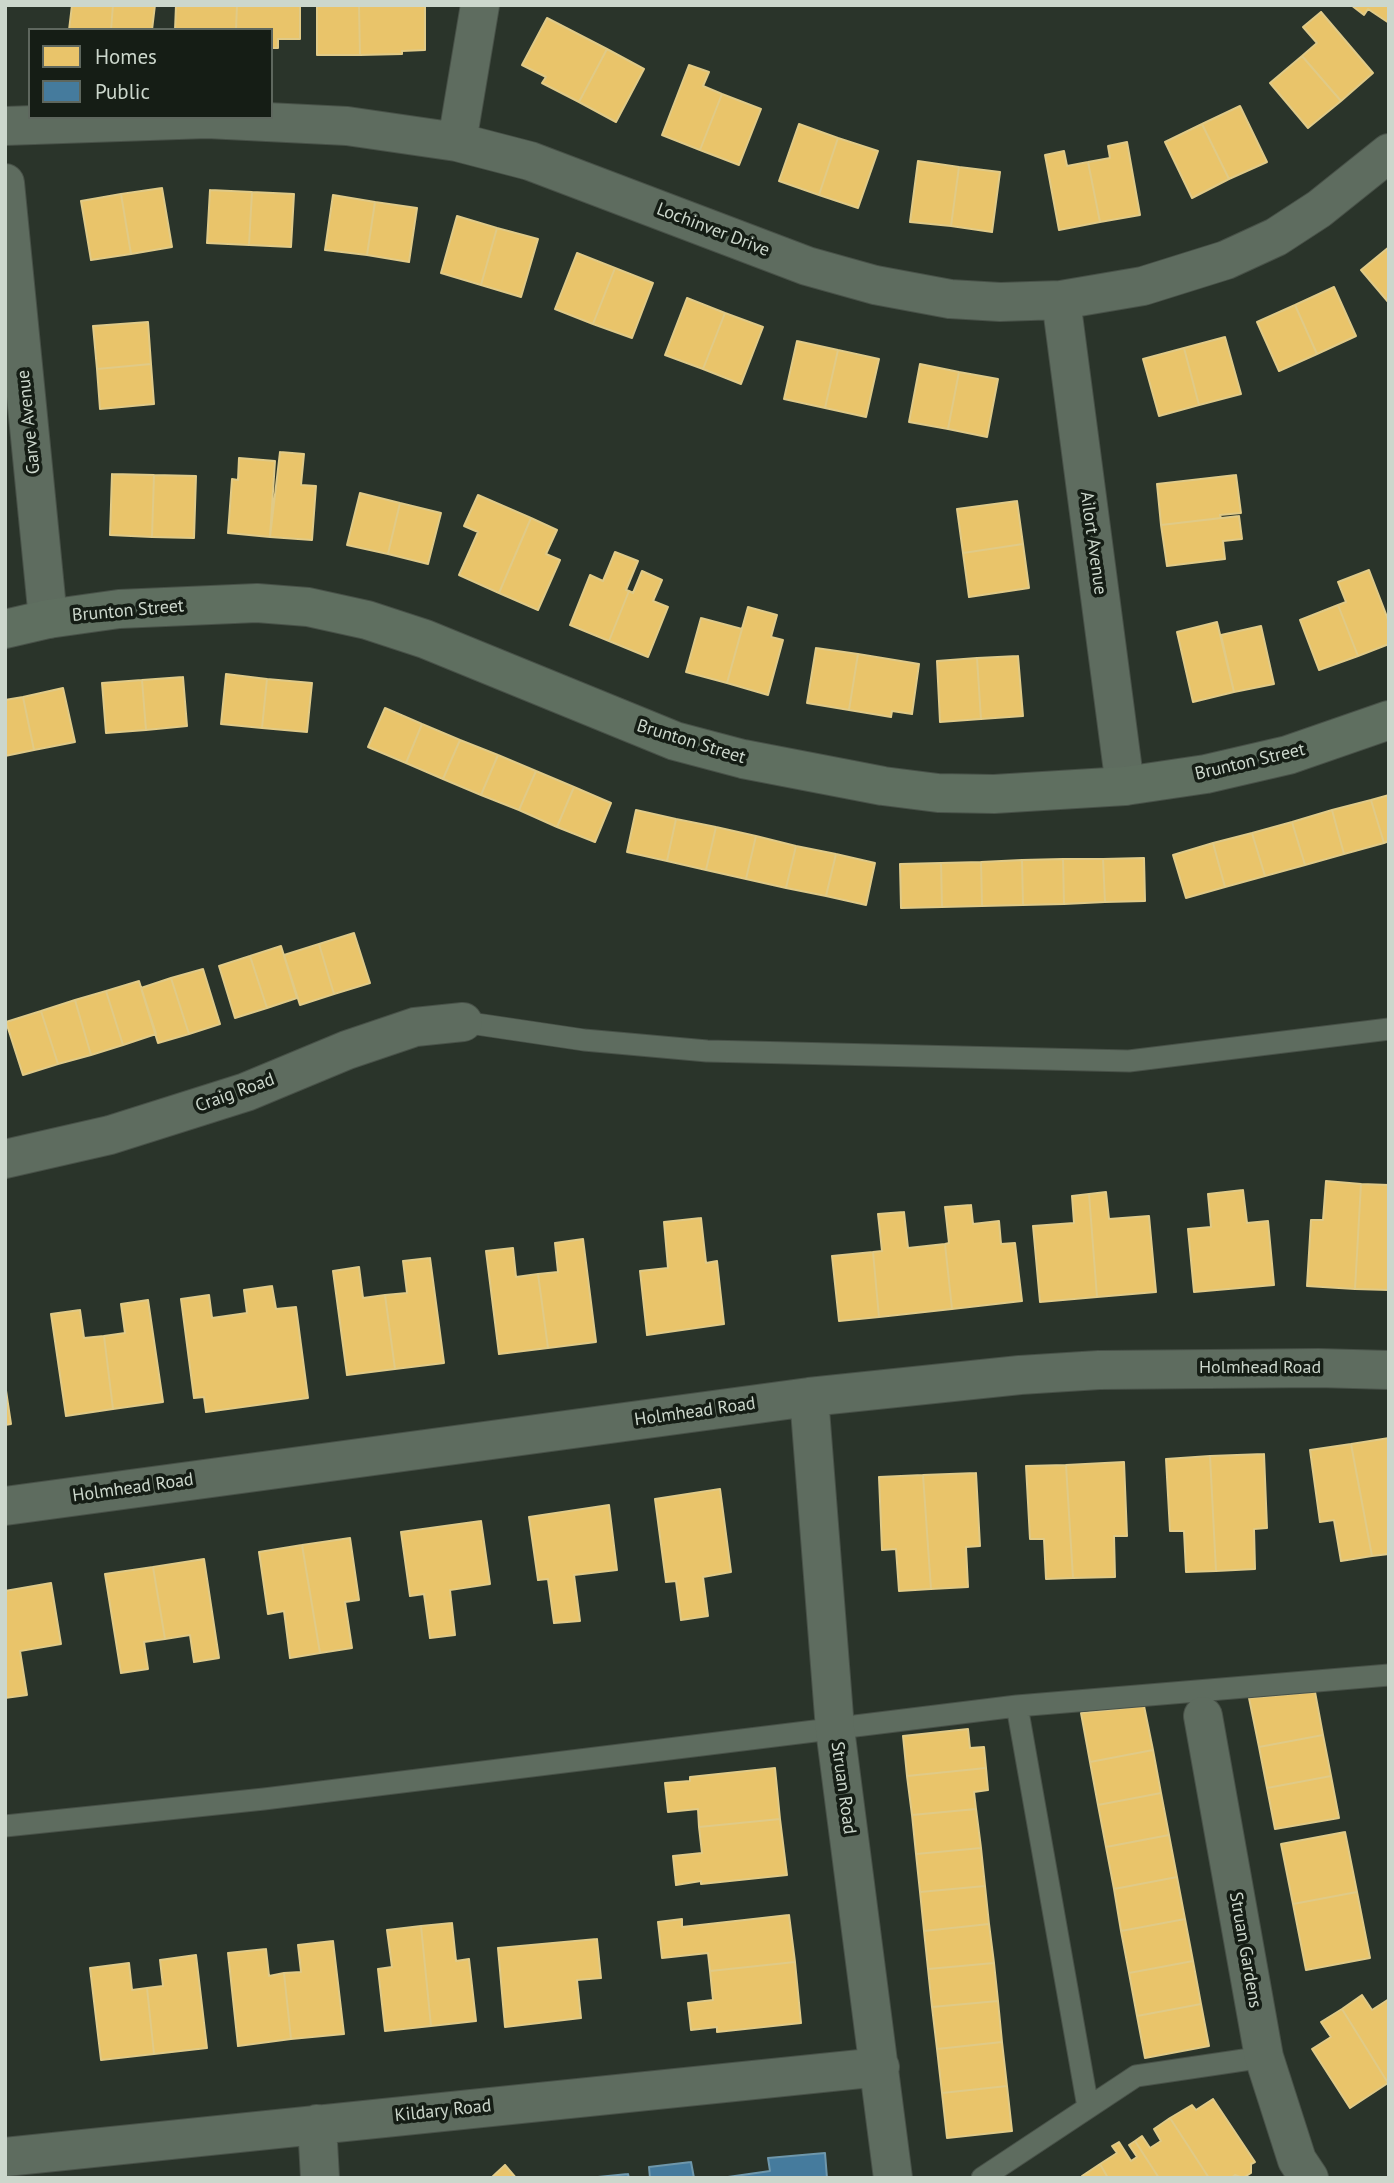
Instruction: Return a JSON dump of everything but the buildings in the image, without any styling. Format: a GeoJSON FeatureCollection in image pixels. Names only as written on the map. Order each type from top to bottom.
{"type":"FeatureCollection","features":[{"type":"Feature","properties":{"kind":"street"},"geometry":{"type":"LineString","coordinates":[[457,142],[480,5]]}},
{"type":"Feature","properties":{"kind":"street","name":"Lochinver Drive"},"geometry":{"type":"LineString","coordinates":[[5,126],[207,119],[347,126],[457,142],[530,160],[807,266],[876,285],[950,299],[1000,302],[1061,300],[1143,286],[1226,260],[1276,237],[1319,209],[1389,153]]}},
{"type":"Feature","properties":{"kind":"street","name":"Garve Avenue"},"geometry":{"type":"LineString","coordinates":[[5,183],[48,618]]}},
{"type":"Feature","properties":{"kind":"street","name":"Ailort Avenue"},"geometry":{"type":"LineString","coordinates":[[1061,300],[1125,786]]}},
{"type":"Feature","properties":{"kind":"street","name":"Brunton Street"},"geometry":{"type":"LineString","coordinates":[[5,629],[48,618],[119,609],[257,603],[308,607],[367,620],[425,639],[675,741],[743,759],[883,786],[938,793],[994,794],[1125,786],[1206,775],[1288,755],[1389,720]]}},
{"type":"Feature","properties":{"kind":"street","name":"Craig Road"},"geometry":{"type":"LineString","coordinates":[[5,1159],[110,1135],[235,1095],[347,1050],[415,1027],[463,1022]]}},
{"type":"Feature","properties":{"kind":"street","name":"Holmhead Road"},"geometry":{"type":"LineString","coordinates":[[5,1506],[809,1397],[1020,1375],[1099,1370],[1389,1370]]}},
{"type":"Feature","properties":{"kind":"street","name":"Struan Road"},"geometry":{"type":"LineString","coordinates":[[809,1397],[835,1729],[893,2178]]}},
{"type":"Feature","properties":{"kind":"street","name":"Struan Gardens"},"geometry":{"type":"LineString","coordinates":[[1203,1716],[1264,2057],[1297,2160],[1308,2178]]}},
{"type":"Feature","properties":{"kind":"street","name":"Kildary Road"},"geometry":{"type":"LineString","coordinates":[[5,2157],[880,2067]]}},
{"type":"Feature","properties":{"kind":"street"},"geometry":{"type":"LineString","coordinates":[[317,2124],[320,2178]]}},
{"type":"Feature","properties":{"kind":"lane"},"geometry":{"type":"LineString","coordinates":[[463,1022],[584,1040],[707,1051],[1129,1061],[1389,1029]]}},
{"type":"Feature","properties":{"kind":"lane"},"geometry":{"type":"LineString","coordinates":[[5,1826],[278,1797],[1017,1706],[1389,1675]]}},
{"type":"Feature","properties":{"kind":"lane"},"geometry":{"type":"LineString","coordinates":[[1017,1706],[1088,2107]]}},
{"type":"Feature","properties":{"kind":"lane"},"geometry":{"type":"LineString","coordinates":[[982,2178],[1136,2076],[1264,2057]]}}]}
